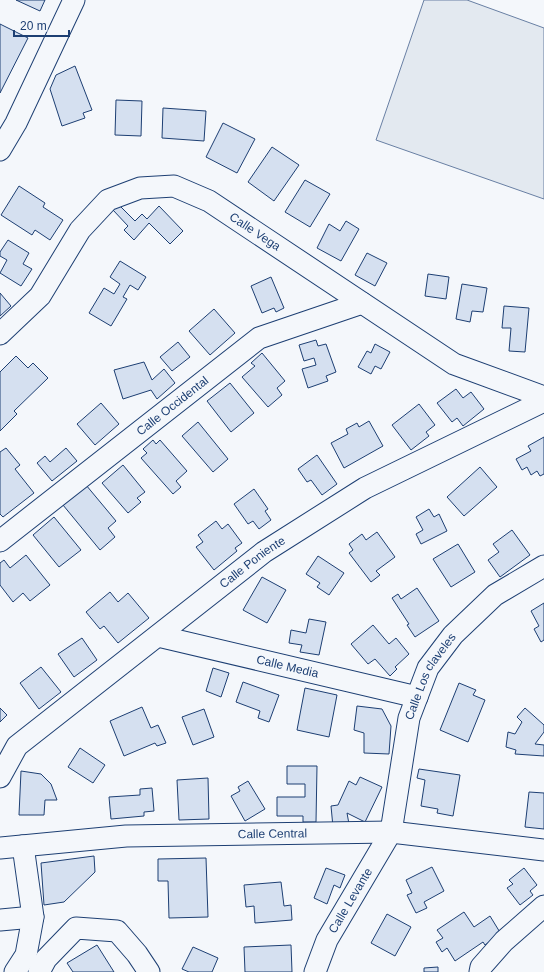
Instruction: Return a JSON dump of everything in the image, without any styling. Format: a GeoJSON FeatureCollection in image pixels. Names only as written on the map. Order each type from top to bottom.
{"type":"FeatureCollection","features":[{"type":"Feature","properties":{"kind":"street"},"geometry":{"type":"LineString","coordinates":[[0,150],[16,123],[74,0]]}},
{"type":"Feature","properties":{"kind":"street","name":"Calle Vega"},"geometry":{"type":"LineString","coordinates":[[0,334],[40,296],[80,230],[108,200],[140,188],[174,186],[208,201],[454,364],[544,397]]}},
{"type":"Feature","properties":{"kind":"street","name":"Calle Occidental"},"geometry":{"type":"LineString","coordinates":[[0,540],[259,338],[362,303]]}},
{"type":"Feature","properties":{"kind":"street","name":"Calle Poniente"},"geometry":{"type":"LineString","coordinates":[[0,777],[17,746],[264,552],[365,488],[544,401]]}},
{"type":"Feature","properties":{"kind":"street","name":"Calle Los claveles"},"geometry":{"type":"LineString","coordinates":[[391,832],[409,718],[428,668],[453,635],[495,595],[544,566]]}},
{"type":"Feature","properties":{"kind":"street","name":"Calle Media"},"geometry":{"type":"LineString","coordinates":[[158,636],[417,697]]}},
{"type":"Feature","properties":{"kind":"street","name":"Calle Central"},"geometry":{"type":"LineString","coordinates":[[0,848],[126,836],[391,832],[544,850]]}},
{"type":"Feature","properties":{"kind":"street","name":"Calle Levante"},"geometry":{"type":"LineString","coordinates":[[315,972],[327,940],[391,832]]}},
{"type":"Feature","properties":{"kind":"street"},"geometry":{"type":"LineString","coordinates":[[15,972],[26,955],[33,918],[23,846]]}},
{"type":"Feature","properties":{"kind":"street"},"geometry":{"type":"LineString","coordinates":[[480,972],[481,967],[504,941],[544,906]]}},
{"type":"Feature","properties":{"kind":"street"},"geometry":{"type":"LineString","coordinates":[[0,920],[33,918]]}},
{"type":"Feature","properties":{"kind":"street"},"geometry":{"type":"LineString","coordinates":[[39,972],[46,959],[76,928],[117,931],[137,954],[149,972]]}},
{"type":"Feature","properties":{"kind":"shaded area"},"geometry":{"type":"Polygon","coordinates":[[[424,0],[467,0],[544,28],[544,199],[376,140],[424,0]]]}},
{"type":"Feature","properties":{"kind":"building"},"geometry":{"type":"Polygon","coordinates":[[[16,0],[45,0],[40,11],[16,0]]]}},
{"type":"Feature","properties":{"kind":"building"},"geometry":{"type":"Polygon","coordinates":[[[0,24],[28,38],[0,93],[0,24]]]}},
{"type":"Feature","properties":{"kind":"building"},"geometry":{"type":"Polygon","coordinates":[[[75,66],[92,110],[83,113],[85,118],[62,126],[50,89],[56,75],[75,66]]]}},
{"type":"Feature","properties":{"kind":"building"},"geometry":{"type":"Polygon","coordinates":[[[116,100],[142,101],[141,136],[115,135],[116,100]]]}},
{"type":"Feature","properties":{"kind":"building"},"geometry":{"type":"Polygon","coordinates":[[[163,108],[206,111],[204,141],[162,138],[163,108]]]}},
{"type":"Feature","properties":{"kind":"building"},"geometry":{"type":"Polygon","coordinates":[[[223,123],[255,139],[237,173],[206,157],[223,123]]]}},
{"type":"Feature","properties":{"kind":"building"},"geometry":{"type":"Polygon","coordinates":[[[272,147],[299,165],[274,201],[248,182],[272,147]]]}},
{"type":"Feature","properties":{"kind":"building"},"geometry":{"type":"Polygon","coordinates":[[[305,180],[330,194],[310,227],[285,212],[305,180]]]}},
{"type":"Feature","properties":{"kind":"building"},"geometry":{"type":"Polygon","coordinates":[[[19,186],[45,203],[43,207],[63,220],[50,240],[35,230],[32,235],[1,215],[19,186]]]}},
{"type":"Feature","properties":{"kind":"building"},"geometry":{"type":"Polygon","coordinates":[[[119,205],[135,221],[142,214],[147,219],[159,206],[183,231],[170,244],[149,223],[134,240],[124,230],[128,226],[113,210],[119,205]]]}},
{"type":"Feature","properties":{"kind":"building"},"geometry":{"type":"Polygon","coordinates":[[[346,221],[359,229],[341,261],[317,248],[329,224],[340,231],[346,221]]]}},
{"type":"Feature","properties":{"kind":"building"},"geometry":{"type":"Polygon","coordinates":[[[8,240],[29,253],[23,264],[32,269],[21,286],[0,273],[7,260],[0,256],[0,252],[8,240]]]}},
{"type":"Feature","properties":{"kind":"building"},"geometry":{"type":"Polygon","coordinates":[[[367,253],[387,263],[375,286],[355,275],[367,253]]]}},
{"type":"Feature","properties":{"kind":"building"},"geometry":{"type":"Polygon","coordinates":[[[120,261],[146,277],[138,290],[130,285],[123,297],[127,299],[111,326],[89,313],[104,288],[114,294],[120,284],[110,277],[120,261]]]}},
{"type":"Feature","properties":{"kind":"building"},"geometry":{"type":"Polygon","coordinates":[[[428,274],[449,277],[446,299],[425,296],[428,274]]]}},
{"type":"Feature","properties":{"kind":"building"},"geometry":{"type":"Polygon","coordinates":[[[271,277],[284,308],[276,312],[274,308],[262,313],[251,286],[271,277]]]}},
{"type":"Feature","properties":{"kind":"building"},"geometry":{"type":"Polygon","coordinates":[[[462,284],[487,288],[483,312],[472,311],[470,322],[456,319],[462,284]]]}},
{"type":"Feature","properties":{"kind":"building"},"geometry":{"type":"Polygon","coordinates":[[[0,293],[11,306],[0,316],[0,293]]]}},
{"type":"Feature","properties":{"kind":"building"},"geometry":{"type":"Polygon","coordinates":[[[504,306],[529,308],[525,352],[509,351],[511,328],[502,328],[504,306]]]}},
{"type":"Feature","properties":{"kind":"building"},"geometry":{"type":"Polygon","coordinates":[[[214,309],[235,333],[210,355],[189,331],[214,309]]]}},
{"type":"Feature","properties":{"kind":"building"},"geometry":{"type":"Polygon","coordinates":[[[316,340],[318,346],[326,344],[336,372],[326,376],[328,381],[308,388],[302,369],[316,365],[314,358],[304,361],[299,345],[316,340]]]}},
{"type":"Feature","properties":{"kind":"building"},"geometry":{"type":"Polygon","coordinates":[[[178,342],[190,357],[172,371],[160,357],[178,342]]]}},
{"type":"Feature","properties":{"kind":"building"},"geometry":{"type":"Polygon","coordinates":[[[375,344],[390,352],[381,369],[375,366],[371,374],[358,367],[367,351],[371,353],[375,344]]]}},
{"type":"Feature","properties":{"kind":"building"},"geometry":{"type":"Polygon","coordinates":[[[262,353],[285,381],[277,388],[282,395],[268,407],[242,377],[255,366],[251,363],[262,353]]]}},
{"type":"Feature","properties":{"kind":"building"},"geometry":{"type":"Polygon","coordinates":[[[16,356],[28,368],[33,363],[48,378],[14,411],[17,414],[0,431],[0,372],[16,356]]]}},
{"type":"Feature","properties":{"kind":"building"},"geometry":{"type":"Polygon","coordinates":[[[144,362],[152,380],[164,369],[175,383],[157,399],[151,390],[123,399],[114,370],[144,362]]]}},
{"type":"Feature","properties":{"kind":"building"},"geometry":{"type":"Polygon","coordinates":[[[230,383],[254,413],[231,432],[207,401],[230,383]]]}},
{"type":"Feature","properties":{"kind":"building"},"geometry":{"type":"Polygon","coordinates":[[[456,389],[463,398],[471,392],[484,409],[463,426],[457,418],[452,422],[437,403],[456,389]]]}},
{"type":"Feature","properties":{"kind":"building"},"geometry":{"type":"Polygon","coordinates":[[[101,403],[119,424],[95,445],[77,424],[101,403]]]}},
{"type":"Feature","properties":{"kind":"building"},"geometry":{"type":"Polygon","coordinates":[[[419,404],[435,425],[426,432],[429,436],[411,450],[392,425],[419,404]]]}},
{"type":"Feature","properties":{"kind":"building"},"geometry":{"type":"Polygon","coordinates":[[[369,421],[383,446],[344,468],[331,443],[348,434],[346,429],[357,423],[359,427],[369,421]]]}},
{"type":"Feature","properties":{"kind":"building"},"geometry":{"type":"Polygon","coordinates":[[[198,422],[228,459],[213,472],[182,436],[198,422]]]}},
{"type":"Feature","properties":{"kind":"building"},"geometry":{"type":"Polygon","coordinates":[[[544,437],[544,474],[540,476],[537,471],[531,475],[527,467],[522,470],[516,459],[531,451],[528,446],[544,437]]]}},
{"type":"Feature","properties":{"kind":"building"},"geometry":{"type":"Polygon","coordinates":[[[153,440],[156,444],[160,440],[187,471],[176,481],[181,487],[173,494],[141,458],[147,453],[143,449],[153,440]]]}},
{"type":"Feature","properties":{"kind":"building"},"geometry":{"type":"Polygon","coordinates":[[[6,448],[20,465],[15,469],[34,493],[3,517],[0,514],[0,452],[6,448]]]}},
{"type":"Feature","properties":{"kind":"building"},"geometry":{"type":"Polygon","coordinates":[[[66,448],[77,461],[52,481],[37,463],[45,456],[50,462],[66,448]]]}},
{"type":"Feature","properties":{"kind":"building"},"geometry":{"type":"Polygon","coordinates":[[[317,455],[337,484],[322,495],[311,480],[307,482],[298,469],[317,455]]]}},
{"type":"Feature","properties":{"kind":"building"},"geometry":{"type":"Polygon","coordinates":[[[123,465],[145,492],[137,498],[141,502],[128,513],[102,483],[123,465]]]}},
{"type":"Feature","properties":{"kind":"building"},"geometry":{"type":"Polygon","coordinates":[[[480,467],[497,487],[464,516],[447,497],[480,467]]]}},
{"type":"Feature","properties":{"kind":"building"},"geometry":{"type":"Polygon","coordinates":[[[86,485],[116,521],[108,528],[115,537],[100,550],[63,505],[86,485]]]}},
{"type":"Feature","properties":{"kind":"building"},"geometry":{"type":"Polygon","coordinates":[[[254,489],[268,509],[265,511],[271,520],[259,529],[253,521],[248,524],[234,504],[254,489]]]}},
{"type":"Feature","properties":{"kind":"building"},"geometry":{"type":"Polygon","coordinates":[[[429,509],[434,517],[439,514],[447,531],[421,544],[416,534],[423,530],[416,517],[429,509]]]}},
{"type":"Feature","properties":{"kind":"building"},"geometry":{"type":"Polygon","coordinates":[[[54,517],[81,550],[59,567],[33,535],[54,517]]]}},
{"type":"Feature","properties":{"kind":"building"},"geometry":{"type":"Polygon","coordinates":[[[216,521],[222,529],[228,524],[242,543],[235,548],[237,551],[214,570],[196,547],[203,542],[198,535],[216,521]]]}},
{"type":"Feature","properties":{"kind":"building"},"geometry":{"type":"Polygon","coordinates":[[[512,530],[530,555],[500,577],[488,560],[499,552],[493,544],[512,530]]]}},
{"type":"Feature","properties":{"kind":"building"},"geometry":{"type":"Polygon","coordinates":[[[377,532],[395,557],[376,571],[380,575],[371,582],[349,553],[353,550],[349,544],[362,534],[366,540],[377,532]]]}},
{"type":"Feature","properties":{"kind":"building"},"geometry":{"type":"Polygon","coordinates":[[[458,544],[475,572],[451,587],[433,559],[458,544]]]}},
{"type":"Feature","properties":{"kind":"building"},"geometry":{"type":"Polygon","coordinates":[[[26,555],[50,585],[30,601],[23,593],[13,602],[0,585],[0,563],[4,560],[10,568],[26,555]]]}},
{"type":"Feature","properties":{"kind":"building"},"geometry":{"type":"Polygon","coordinates":[[[318,556],[344,573],[329,595],[317,587],[320,583],[306,574],[318,556]]]}},
{"type":"Feature","properties":{"kind":"building"},"geometry":{"type":"Polygon","coordinates":[[[262,577],[286,590],[267,623],[243,610],[262,577]]]}},
{"type":"Feature","properties":{"kind":"building"},"geometry":{"type":"Polygon","coordinates":[[[417,588],[439,621],[415,637],[407,625],[409,624],[392,598],[398,594],[401,599],[417,588]]]}},
{"type":"Feature","properties":{"kind":"building"},"geometry":{"type":"Polygon","coordinates":[[[110,592],[118,602],[128,593],[149,618],[118,643],[104,626],[100,629],[86,612],[110,592]]]}},
{"type":"Feature","properties":{"kind":"building"},"geometry":{"type":"Polygon","coordinates":[[[544,603],[544,640],[541,642],[534,629],[539,626],[531,611],[544,603]]]}},
{"type":"Feature","properties":{"kind":"building"},"geometry":{"type":"Polygon","coordinates":[[[309,619],[326,622],[319,655],[300,652],[302,645],[289,643],[291,630],[306,633],[309,619]]]}},
{"type":"Feature","properties":{"kind":"building"},"geometry":{"type":"Polygon","coordinates":[[[373,625],[389,644],[396,638],[409,654],[395,667],[397,669],[390,676],[375,659],[368,664],[351,644],[373,625]]]}},
{"type":"Feature","properties":{"kind":"building"},"geometry":{"type":"Polygon","coordinates":[[[82,638],[97,660],[74,677],[58,654],[82,638]]]}},
{"type":"Feature","properties":{"kind":"building"},"geometry":{"type":"Polygon","coordinates":[[[41,667],[61,692],[39,709],[20,683],[41,667]]]}},
{"type":"Feature","properties":{"kind":"building"},"geometry":{"type":"Polygon","coordinates":[[[213,668],[229,673],[221,697],[206,691],[213,668]]]}},
{"type":"Feature","properties":{"kind":"building"},"geometry":{"type":"Polygon","coordinates":[[[243,682],[279,695],[269,722],[258,718],[260,711],[236,702],[243,682]]]}},
{"type":"Feature","properties":{"kind":"building"},"geometry":{"type":"Polygon","coordinates":[[[459,683],[476,690],[473,695],[485,700],[468,742],[440,730],[459,683]]]}},
{"type":"Feature","properties":{"kind":"building"},"geometry":{"type":"Polygon","coordinates":[[[305,688],[337,695],[329,737],[297,730],[305,688]]]}},
{"type":"Feature","properties":{"kind":"building"},"geometry":{"type":"Polygon","coordinates":[[[357,706],[382,709],[391,726],[389,754],[364,753],[364,733],[354,730],[357,706]]]}},
{"type":"Feature","properties":{"kind":"building"},"geometry":{"type":"Polygon","coordinates":[[[142,707],[151,728],[158,725],[166,743],[157,746],[155,743],[124,756],[110,721],[142,707]]]}},
{"type":"Feature","properties":{"kind":"building"},"geometry":{"type":"Polygon","coordinates":[[[0,708],[7,715],[0,722],[0,708]]]}},
{"type":"Feature","properties":{"kind":"building"},"geometry":{"type":"Polygon","coordinates":[[[525,708],[544,725],[544,732],[535,744],[544,745],[544,756],[515,754],[516,750],[506,747],[508,732],[515,734],[522,722],[517,717],[525,708]]]}},
{"type":"Feature","properties":{"kind":"building"},"geometry":{"type":"Polygon","coordinates":[[[204,709],[214,737],[193,745],[182,717],[204,709]]]}},
{"type":"Feature","properties":{"kind":"building"},"geometry":{"type":"Polygon","coordinates":[[[80,748],[105,765],[93,783],[68,767],[80,748]]]}},
{"type":"Feature","properties":{"kind":"building"},"geometry":{"type":"Polygon","coordinates":[[[287,766],[317,766],[316,822],[303,822],[303,816],[277,816],[277,797],[305,797],[305,784],[287,784],[287,766]]]}},
{"type":"Feature","properties":{"kind":"building"},"geometry":{"type":"Polygon","coordinates":[[[419,769],[460,775],[453,816],[437,813],[438,809],[421,806],[425,780],[417,778],[419,769]]]}},
{"type":"Feature","properties":{"kind":"building"},"geometry":{"type":"Polygon","coordinates":[[[21,771],[41,774],[51,784],[57,800],[45,800],[44,815],[19,815],[21,771]]]}},
{"type":"Feature","properties":{"kind":"building"},"geometry":{"type":"Polygon","coordinates":[[[360,777],[382,787],[365,822],[347,813],[349,824],[333,827],[331,806],[338,805],[349,781],[356,785],[360,777]]]}},
{"type":"Feature","properties":{"kind":"building"},"geometry":{"type":"Polygon","coordinates":[[[208,778],[209,819],[179,820],[177,780],[208,778]]]}},
{"type":"Feature","properties":{"kind":"building"},"geometry":{"type":"Polygon","coordinates":[[[248,781],[265,809],[245,821],[231,796],[240,791],[238,787],[248,781]]]}},
{"type":"Feature","properties":{"kind":"building"},"geometry":{"type":"Polygon","coordinates":[[[152,788],[154,811],[144,812],[144,816],[111,819],[109,797],[140,795],[140,789],[152,788]]]}},
{"type":"Feature","properties":{"kind":"building"},"geometry":{"type":"Polygon","coordinates":[[[529,792],[544,793],[544,829],[525,827],[529,792]]]}},
{"type":"Feature","properties":{"kind":"building"},"geometry":{"type":"Polygon","coordinates":[[[94,856],[95,872],[64,902],[44,905],[41,863],[94,856]]]}},
{"type":"Feature","properties":{"kind":"building"},"geometry":{"type":"Polygon","coordinates":[[[206,858],[208,917],[169,918],[168,881],[158,881],[158,859],[206,858]]]}},
{"type":"Feature","properties":{"kind":"building"},"geometry":{"type":"Polygon","coordinates":[[[432,867],[444,891],[424,902],[427,908],[416,913],[407,895],[412,893],[406,880],[432,867]]]}},
{"type":"Feature","properties":{"kind":"building"},"geometry":{"type":"Polygon","coordinates":[[[326,868],[345,875],[340,888],[334,885],[327,904],[314,898],[326,868]]]}},
{"type":"Feature","properties":{"kind":"building"},"geometry":{"type":"Polygon","coordinates":[[[524,868],[537,885],[530,891],[533,895],[520,905],[507,888],[513,884],[509,880],[524,868]]]}},
{"type":"Feature","properties":{"kind":"building"},"geometry":{"type":"Polygon","coordinates":[[[281,882],[284,906],[291,905],[292,920],[255,923],[254,906],[246,907],[244,885],[281,882]]]}},
{"type":"Feature","properties":{"kind":"building"},"geometry":{"type":"Polygon","coordinates":[[[464,912],[474,927],[490,916],[501,934],[485,945],[483,942],[455,961],[447,948],[442,952],[436,942],[443,938],[437,930],[464,912]]]}},
{"type":"Feature","properties":{"kind":"building"},"geometry":{"type":"Polygon","coordinates":[[[387,914],[411,927],[395,956],[371,943],[387,914]]]}},
{"type":"Feature","properties":{"kind":"building"},"geometry":{"type":"Polygon","coordinates":[[[97,945],[114,972],[73,972],[67,963],[97,945]]]}},
{"type":"Feature","properties":{"kind":"building"},"geometry":{"type":"Polygon","coordinates":[[[291,945],[292,972],[245,972],[244,947],[291,945]]]}},
{"type":"Feature","properties":{"kind":"building"},"geometry":{"type":"Polygon","coordinates":[[[193,947],[218,958],[212,972],[189,972],[182,969],[193,947]]]}},
{"type":"Feature","properties":{"kind":"building"},"geometry":{"type":"Polygon","coordinates":[[[438,967],[438,972],[424,972],[424,968],[438,967]]]}}]}
